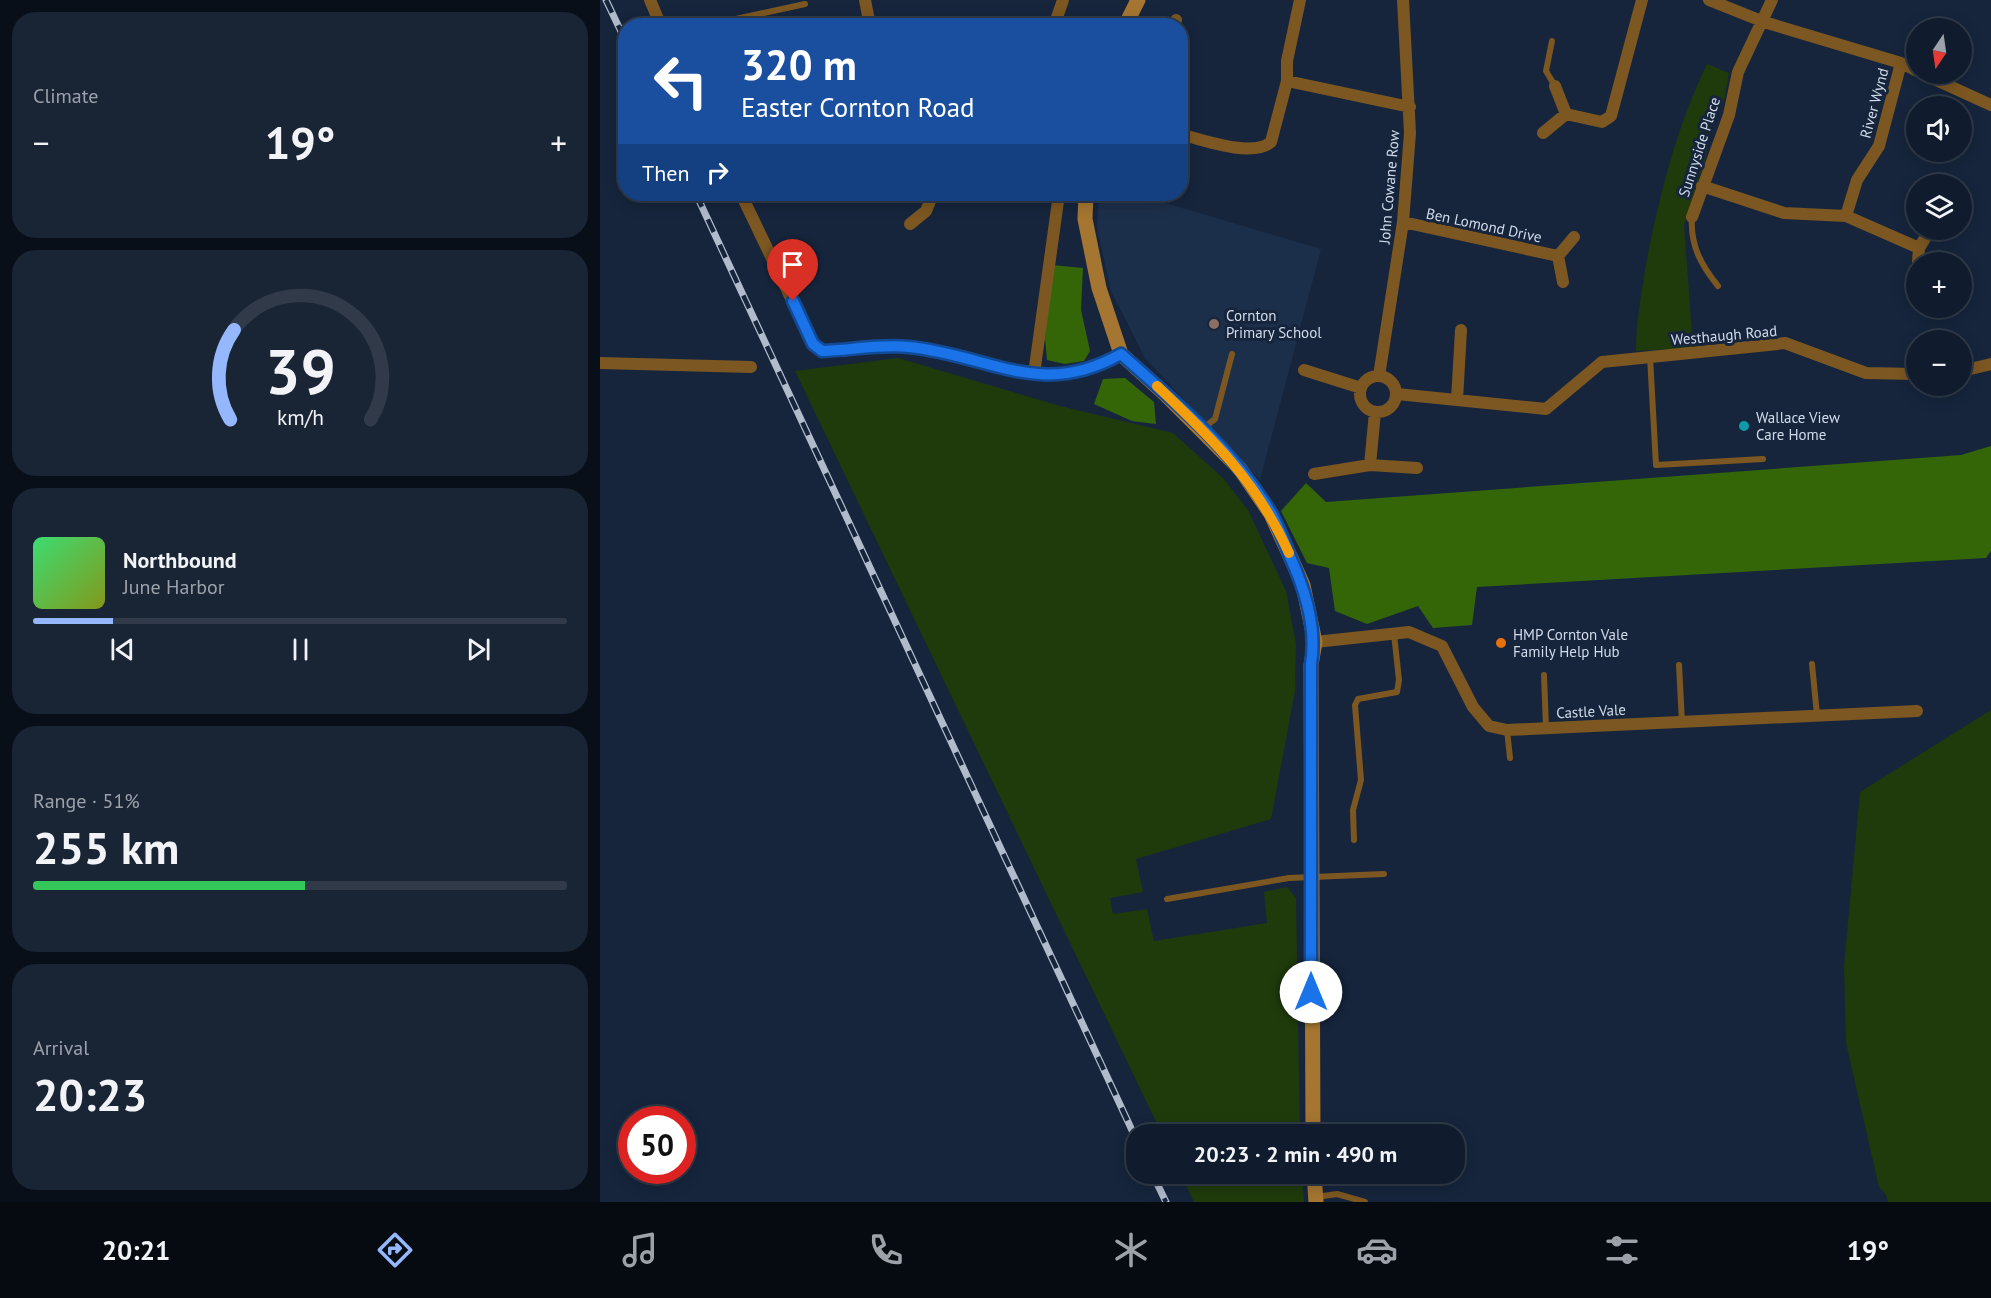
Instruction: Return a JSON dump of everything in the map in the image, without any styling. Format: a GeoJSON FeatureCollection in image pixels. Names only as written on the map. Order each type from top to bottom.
{"type":"FeatureCollection","features":[{"type":"Feature","properties":{"kind":"main road"},"geometry":{"type":"LineString","coordinates":[[1129,18],[1138,0]]}},
{"type":"Feature","properties":{"kind":"main road"},"geometry":{"type":"LineString","coordinates":[[1086,201],[1085,219],[1099,288],[1121,354],[1202,430],[1240,470],[1271,514],[1303,585],[1315,642],[1311,664],[1313,1124]]}},
{"type":"Feature","properties":{"kind":"main road"},"geometry":{"type":"LineString","coordinates":[[1315,1184],[1316,1200]]}},
{"type":"Feature","properties":{"kind":"street"},"geometry":{"type":"LineString","coordinates":[[650,0],[658,18]]}},
{"type":"Feature","properties":{"kind":"street"},"geometry":{"type":"LineString","coordinates":[[865,0],[868,18]]}},
{"type":"Feature","properties":{"kind":"street"},"geometry":{"type":"LineString","coordinates":[[1057,18],[1063,0]]}},
{"type":"Feature","properties":{"kind":"street"},"geometry":{"type":"LineString","coordinates":[[1188,136],[1244,149],[1264,148],[1271,142],[1287,81],[1287,61],[1300,0]]}},
{"type":"Feature","properties":{"kind":"street","name":"John Cowane Row"},"geometry":{"type":"LineString","coordinates":[[1379,376],[1403,222],[1410,107],[1403,0]]}},
{"type":"Feature","properties":{"kind":"street"},"geometry":{"type":"LineString","coordinates":[[1566,114],[1602,122],[1611,116],[1642,0]]}},
{"type":"Feature","properties":{"kind":"street"},"geometry":{"type":"LineString","coordinates":[[1709,0],[1764,22],[1906,66]]}},
{"type":"Feature","properties":{"kind":"street","name":"Sunnyside Place"},"geometry":{"type":"LineString","coordinates":[[1692,217],[1729,115],[1738,72],[1764,22],[1772,0]]}},
{"type":"Feature","properties":{"kind":"street","name":"River Wynd"},"geometry":{"type":"LineString","coordinates":[[1846,216],[1857,180],[1879,146],[1901,63]]}},
{"type":"Feature","properties":{"kind":"street"},"geometry":{"type":"LineString","coordinates":[[1287,81],[1410,107]]}},
{"type":"Feature","properties":{"kind":"street"},"geometry":{"type":"LineString","coordinates":[[1945,84],[1991,105]]}},
{"type":"Feature","properties":{"kind":"street"},"geometry":{"type":"LineString","coordinates":[[1555,86],[1566,114]]}},
{"type":"Feature","properties":{"kind":"street"},"geometry":{"type":"LineString","coordinates":[[1543,133],[1566,114]]}},
{"type":"Feature","properties":{"kind":"street"},"geometry":{"type":"LineString","coordinates":[[1702,186],[1784,213],[1846,216],[1919,248]]}},
{"type":"Feature","properties":{"kind":"street"},"geometry":{"type":"LineString","coordinates":[[744,201],[813,344],[822,351],[908,347],[1034,374],[1064,376],[1083,372],[1121,354]]}},
{"type":"Feature","properties":{"kind":"street"},"geometry":{"type":"LineString","coordinates":[[910,224],[926,212],[930,201]]}},
{"type":"Feature","properties":{"kind":"street"},"geometry":{"type":"LineString","coordinates":[[1034,374],[1058,201]]}},
{"type":"Feature","properties":{"kind":"street","name":"Ben Lomond Drive"},"geometry":{"type":"LineString","coordinates":[[1403,222],[1558,256]]}},
{"type":"Feature","properties":{"kind":"street","name":"Ben Lomond Drive"},"geometry":{"type":"LineString","coordinates":[[1558,256],[1574,237]]}},
{"type":"Feature","properties":{"kind":"street"},"geometry":{"type":"LineString","coordinates":[[1919,252],[1923,240]]}},
{"type":"Feature","properties":{"kind":"street","name":"Ben Lomond Drive"},"geometry":{"type":"LineString","coordinates":[[1558,256],[1563,282]]}},
{"type":"Feature","properties":{"kind":"street"},"geometry":{"type":"LineString","coordinates":[[1396,394],[1457,400],[1461,330]]}},
{"type":"Feature","properties":{"kind":"street","name":"Westhaugh Road"},"geometry":{"type":"LineString","coordinates":[[1457,400],[1546,409],[1602,362],[1785,343],[1866,373],[1906,374]]}},
{"type":"Feature","properties":{"kind":"street"},"geometry":{"type":"LineString","coordinates":[[600,363],[751,367]]}},
{"type":"Feature","properties":{"kind":"street"},"geometry":{"type":"LineString","coordinates":[[1972,369],[1991,364]]}},
{"type":"Feature","properties":{"kind":"street"},"geometry":{"type":"LineString","coordinates":[[1304,370],[1361,388]]}},
{"type":"Feature","properties":{"kind":"street"},"geometry":{"type":"LineString","coordinates":[[1379,376],[1393,383],[1396,394],[1390,408],[1375,412],[1361,400],[1361,388],[1368,379],[1379,376]]}},
{"type":"Feature","properties":{"kind":"street"},"geometry":{"type":"LineString","coordinates":[[1370,465],[1375,412]]}},
{"type":"Feature","properties":{"kind":"street"},"geometry":{"type":"LineString","coordinates":[[1314,474],[1370,465],[1417,468]]}},
{"type":"Feature","properties":{"kind":"street","name":"Castle Vale"},"geometry":{"type":"LineString","coordinates":[[1315,642],[1409,632],[1442,646],[1473,707],[1489,726],[1507,730],[1917,711]]}},
{"type":"Feature","properties":{"kind":"lane"},"geometry":{"type":"LineString","coordinates":[[741,18],[805,4]]}},
{"type":"Feature","properties":{"kind":"lane"},"geometry":{"type":"LineString","coordinates":[[1552,41],[1546,71],[1555,86]]}},
{"type":"Feature","properties":{"kind":"lane"},"geometry":{"type":"LineString","coordinates":[[1692,217],[1691,231],[1695,250],[1703,267],[1718,286]]}},
{"type":"Feature","properties":{"kind":"lane"},"geometry":{"type":"LineString","coordinates":[[1202,430],[1215,419],[1232,354]]}},
{"type":"Feature","properties":{"kind":"lane"},"geometry":{"type":"LineString","coordinates":[[1650,357],[1656,465],[1763,459]]}},
{"type":"Feature","properties":{"kind":"lane"},"geometry":{"type":"LineString","coordinates":[[1353,840],[1353,810],[1361,780],[1355,705],[1358,699],[1397,692],[1395,634]]}},
{"type":"Feature","properties":{"kind":"lane"},"geometry":{"type":"LineString","coordinates":[[1812,664],[1817,715]]}},
{"type":"Feature","properties":{"kind":"lane"},"geometry":{"type":"LineString","coordinates":[[1679,665],[1682,722]]}},
{"type":"Feature","properties":{"kind":"lane"},"geometry":{"type":"LineString","coordinates":[[1544,675],[1546,728]]}},
{"type":"Feature","properties":{"kind":"lane"},"geometry":{"type":"LineString","coordinates":[[1507,730],[1510,758]]}},
{"type":"Feature","properties":{"kind":"lane"},"geometry":{"type":"LineString","coordinates":[[1167,899],[1289,878],[1384,874]]}},
{"type":"Feature","properties":{"kind":"lane"},"geometry":{"type":"LineString","coordinates":[[1316,1200],[1337,1194],[1365,1202]]}},
{"type":"Feature","properties":{"kind":"shaded area","name":"Cornton Primary School"},"geometry":{"type":"Polygon","coordinates":[[[1099,201],[1159,201],[1321,249],[1260,480],[1145,358],[1111,291],[1097,228],[1099,201]]]}},
{"type":"Feature","properties":{"kind":"green space"},"geometry":{"type":"Polygon","coordinates":[[[1707,64],[1729,73],[1724,100],[1711,127],[1705,160],[1684,225],[1693,348],[1636,351],[1645,270],[1662,191],[1686,113],[1707,64]]]}},
{"type":"Feature","properties":{"kind":"green space"},"geometry":{"type":"Polygon","coordinates":[[[1052,265],[1083,268],[1081,310],[1090,351],[1084,361],[1065,364],[1047,360],[1045,338],[1052,265]]]}},
{"type":"Feature","properties":{"kind":"green space"},"geometry":{"type":"Polygon","coordinates":[[[898,358],[1060,406],[1173,433],[1223,478],[1248,510],[1286,591],[1296,644],[1295,691],[1271,819],[1136,859],[1143,892],[1110,898],[1113,914],[1147,909],[1154,941],[1267,923],[1264,892],[1287,887],[1296,898],[1300,1124],[1157,1124],[795,371],[898,358]]]}},
{"type":"Feature","properties":{"kind":"green space"},"geometry":{"type":"Polygon","coordinates":[[[1125,378],[1154,402],[1156,424],[1132,421],[1094,404],[1103,379],[1125,378]]]}},
{"type":"Feature","properties":{"kind":"green space"},"geometry":{"type":"Polygon","coordinates":[[[1991,446],[1991,551],[1986,558],[1477,587],[1472,625],[1433,628],[1418,606],[1367,624],[1335,611],[1329,568],[1307,563],[1281,511],[1306,483],[1326,502],[1961,455],[1991,446]]]}},
{"type":"Feature","properties":{"kind":"green space"},"geometry":{"type":"Polygon","coordinates":[[[1991,710],[1991,1202],[1888,1202],[1886,1195],[1879,1187],[1846,1043],[1844,966],[1860,792],[1991,710]]]}},
{"type":"Feature","properties":{"kind":"green space"},"geometry":{"type":"Polygon","coordinates":[[[1185,1184],[1303,1184],[1304,1202],[1194,1202],[1185,1184]]]}},
{"type":"Feature","properties":{"kind":"railway"},"geometry":{"type":"LineString","coordinates":[[606,0],[618,25]]}},
{"type":"Feature","properties":{"kind":"railway"},"geometry":{"type":"LineString","coordinates":[[699,201],[1129,1124]]}},
{"type":"Feature","properties":{"kind":"railway"},"geometry":{"type":"LineString","coordinates":[[1157,1184],[1166,1202]]}},
{"type":"Feature","properties":{"kind":"slow traffic"},"geometry":{"type":"LineString","coordinates":[[1157,386],[1240,470],[1271,514],[1289,553]]}},
{"type":"Feature","properties":{"kind":"place","name":"Cornton Primary School"},"geometry":{"type":"Point","coordinates":[1214,324]}},
{"type":"Feature","properties":{"kind":"place","name":"Wallace View Care Home"},"geometry":{"type":"Point","coordinates":[1744,426]}},
{"type":"Feature","properties":{"kind":"place","name":"HMP Cornton Vale Family Help Hub"},"geometry":{"type":"Point","coordinates":[1501,643]}},
{"type":"Feature","properties":{"kind":"route"},"geometry":{"type":"LineString","coordinates":[[793,301],[813,344],[822,351],[887,346],[908,347],[1043,376],[1064,376],[1083,372],[1098,367],[1121,354],[1202,430],[1240,470],[1271,514],[1303,585],[1315,642],[1311,664],[1311,992]]}}]}
